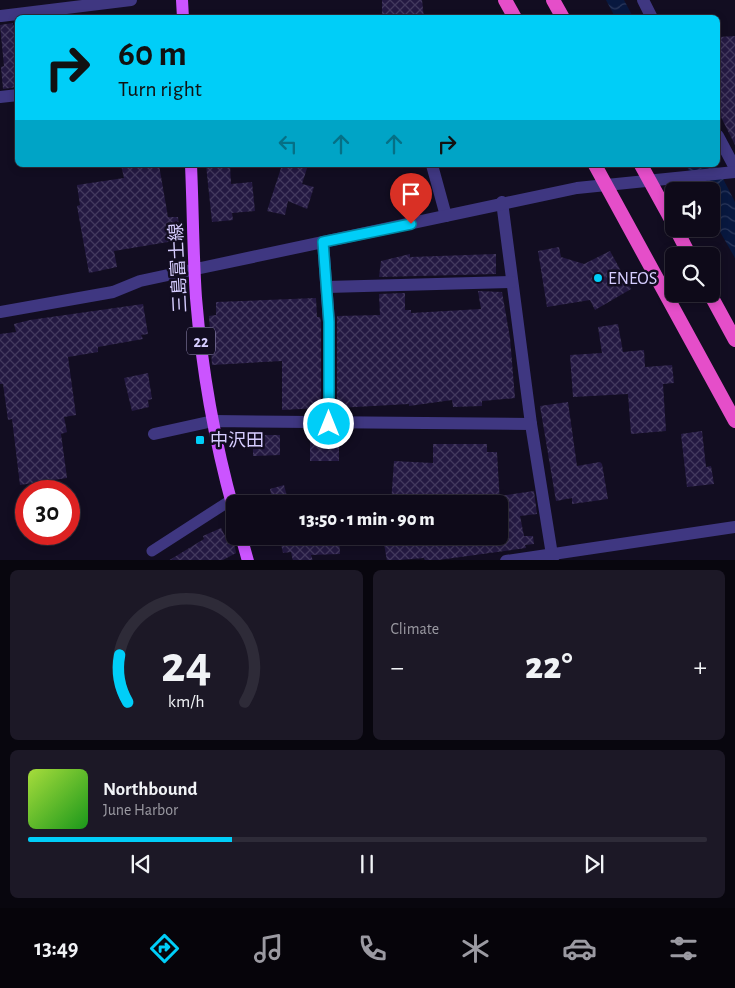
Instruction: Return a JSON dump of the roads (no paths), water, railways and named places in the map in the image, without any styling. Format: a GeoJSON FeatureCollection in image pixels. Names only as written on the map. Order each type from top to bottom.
{"type":"FeatureCollection","features":[{"type":"Feature","properties":{"kind":"highway"},"geometry":{"type":"LineString","coordinates":[[505,0],[513,15]]}},
{"type":"Feature","properties":{"kind":"highway"},"geometry":{"type":"LineString","coordinates":[[553,0],[560,15]]}},
{"type":"Feature","properties":{"kind":"highway"},"geometry":{"type":"LineString","coordinates":[[596,167],[735,422]]}},
{"type":"Feature","properties":{"kind":"highway"},"geometry":{"type":"LineString","coordinates":[[643,167],[665,208]]}},
{"type":"Feature","properties":{"kind":"highway"},"geometry":{"type":"LineString","coordinates":[[714,302],[735,340]]}},
{"type":"Feature","properties":{"kind":"main road"},"geometry":{"type":"LineString","coordinates":[[182,0],[183,15]]}},
{"type":"Feature","properties":{"kind":"main road","name":"三島富士線"},"geometry":{"type":"LineString","coordinates":[[191,167],[196,296],[202,351],[213,421],[230,495]]}},
{"type":"Feature","properties":{"kind":"main road"},"geometry":{"type":"LineString","coordinates":[[243,545],[247,560]]}},
{"type":"Feature","properties":{"kind":"street"},"geometry":{"type":"LineString","coordinates":[[1,16],[131,0]]}},
{"type":"Feature","properties":{"kind":"street"},"geometry":{"type":"LineString","coordinates":[[643,0],[650,15]]}},
{"type":"Feature","properties":{"kind":"street"},"geometry":{"type":"LineString","coordinates":[[0,96],[15,95]]}},
{"type":"Feature","properties":{"kind":"street"},"geometry":{"type":"LineString","coordinates":[[0,312],[113,292],[140,281],[446,216],[502,202],[606,185],[735,170],[720,140]]}},
{"type":"Feature","properties":{"kind":"street"},"geometry":{"type":"LineString","coordinates":[[433,167],[446,216]]}},
{"type":"Feature","properties":{"kind":"street"},"geometry":{"type":"LineString","coordinates":[[502,202],[531,424],[553,557]]}},
{"type":"Feature","properties":{"kind":"street"},"geometry":{"type":"LineString","coordinates":[[323,242],[327,287],[329,424]]}},
{"type":"Feature","properties":{"kind":"street"},"geometry":{"type":"LineString","coordinates":[[327,287],[512,282]]}},
{"type":"Feature","properties":{"kind":"street"},"geometry":{"type":"LineString","coordinates":[[154,434],[213,421],[329,424],[531,424]]}},
{"type":"Feature","properties":{"kind":"street"},"geometry":{"type":"LineString","coordinates":[[506,560],[553,557],[735,527]]}},
{"type":"Feature","properties":{"kind":"lane"},"geometry":{"type":"LineString","coordinates":[[152,551],[226,503]]}},
{"type":"Feature","properties":{"kind":"water"},"geometry":{"type":"Polygon","coordinates":[[[606,0],[624,0],[632,15],[614,15],[606,0]]]}},
{"type":"Feature","properties":{"kind":"water"},"geometry":{"type":"Polygon","coordinates":[[[687,167],[717,167],[735,202],[735,258],[720,232],[720,182],[694,182],[687,167]]]}},
{"type":"Feature","properties":{"kind":"place","name":"ENEOS"},"geometry":{"type":"Point","coordinates":[598,278]}},
{"type":"Feature","properties":{"kind":"place","name":"中沢田"},"geometry":{"type":"Point","coordinates":[200,440]}}]}
